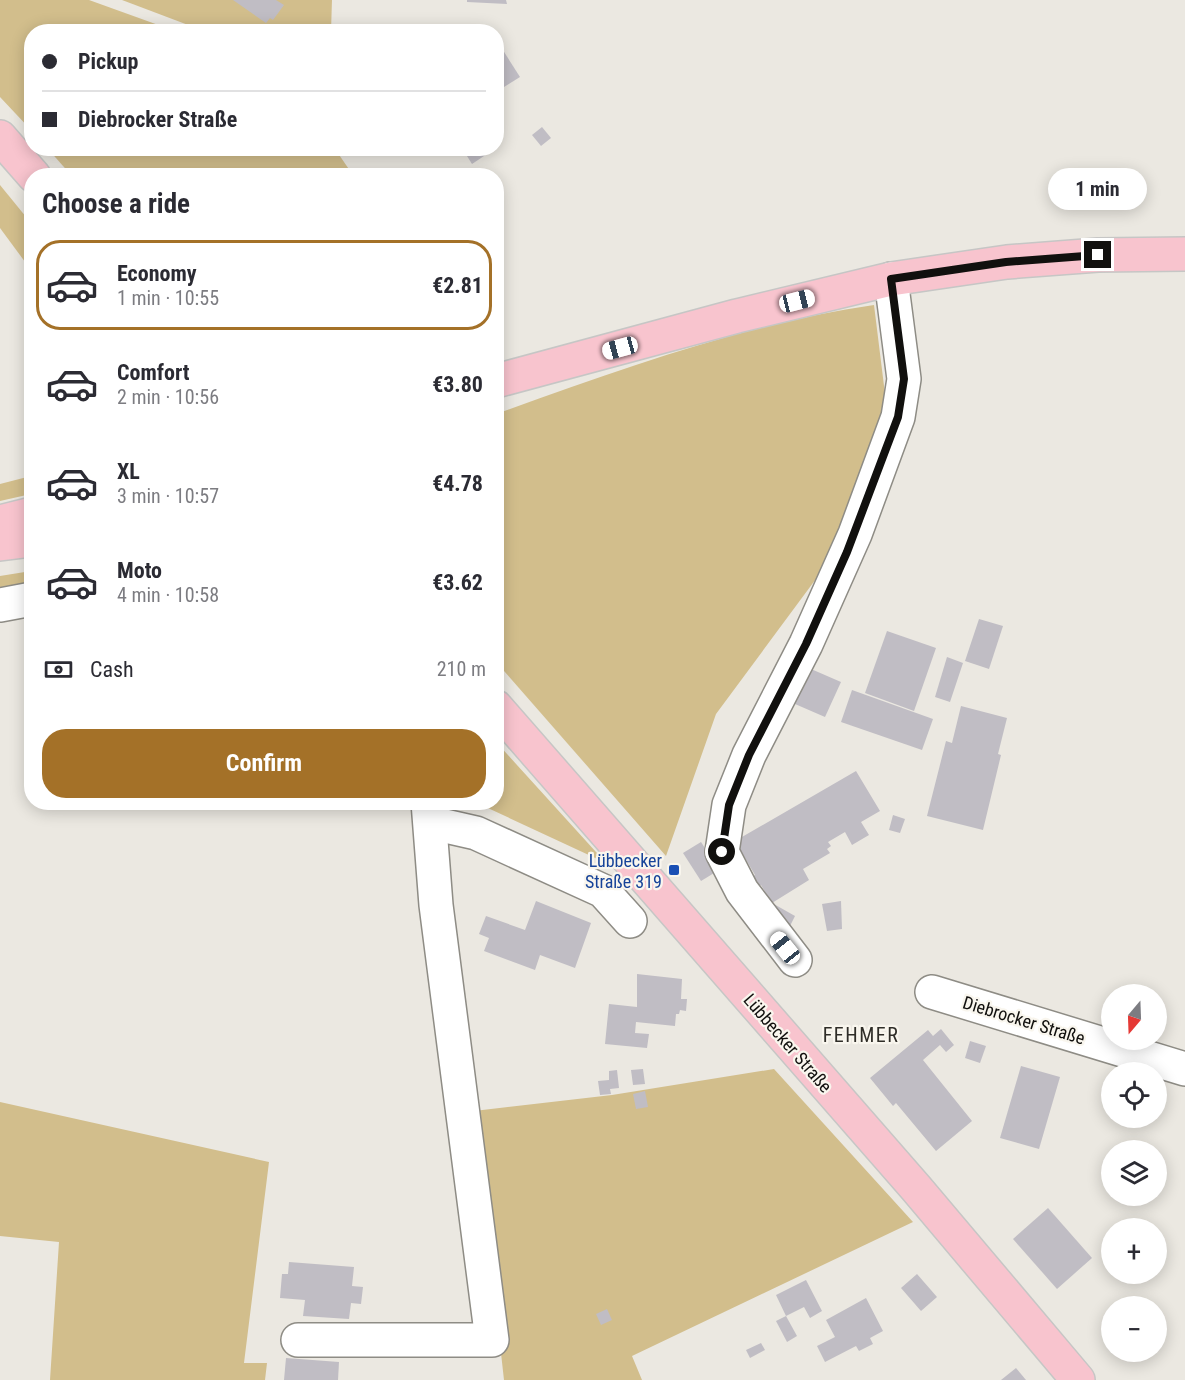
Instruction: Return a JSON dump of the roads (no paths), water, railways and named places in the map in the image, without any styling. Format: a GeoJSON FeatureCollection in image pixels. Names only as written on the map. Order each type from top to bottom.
{"type":"FeatureCollection","features":[{"type":"Feature","properties":{"kind":"main road"},"geometry":{"type":"LineString","coordinates":[[0,137],[27,168]]}},
{"type":"Feature","properties":{"kind":"main road"},"geometry":{"type":"LineString","coordinates":[[504,379],[891,279],[1006,262],[1098,255],[1185,254]]}},
{"type":"Feature","properties":{"kind":"main road"},"geometry":{"type":"LineString","coordinates":[[504,399],[662,337]]}},
{"type":"Feature","properties":{"kind":"main road"},"geometry":{"type":"LineString","coordinates":[[0,522],[24,516]]}},
{"type":"Feature","properties":{"kind":"main road"},"geometry":{"type":"LineString","coordinates":[[0,544],[24,541]]}},
{"type":"Feature","properties":{"kind":"main road","name":"Lübbecker Straße"},"geometry":{"type":"LineString","coordinates":[[504,716],[916,1188],[1078,1380]]}},
{"type":"Feature","properties":{"kind":"street"},"geometry":{"type":"LineString","coordinates":[[795,960],[742,891],[722,852],[729,805],[745,765],[806,644],[847,554],[898,417],[904,379],[891,279]]}},
{"type":"Feature","properties":{"kind":"street"},"geometry":{"type":"LineString","coordinates":[[0,605],[24,601]]}},
{"type":"Feature","properties":{"kind":"street"},"geometry":{"type":"LineString","coordinates":[[298,1340],[492,1340],[436,905],[430,813],[603,891],[630,921]]}},
{"type":"Feature","properties":{"kind":"street","name":"Diebrocker Straße"},"geometry":{"type":"LineString","coordinates":[[933,992],[1185,1069]]}},
{"type":"Feature","properties":{"kind":"place","name":"Lübbecker Straße 319"},"geometry":{"type":"Point","coordinates":[674,870]}},
{"type":"Feature","properties":{"kind":"district","name":"FEHMER"},"geometry":{"type":"Point","coordinates":[861,1035]}}]}
